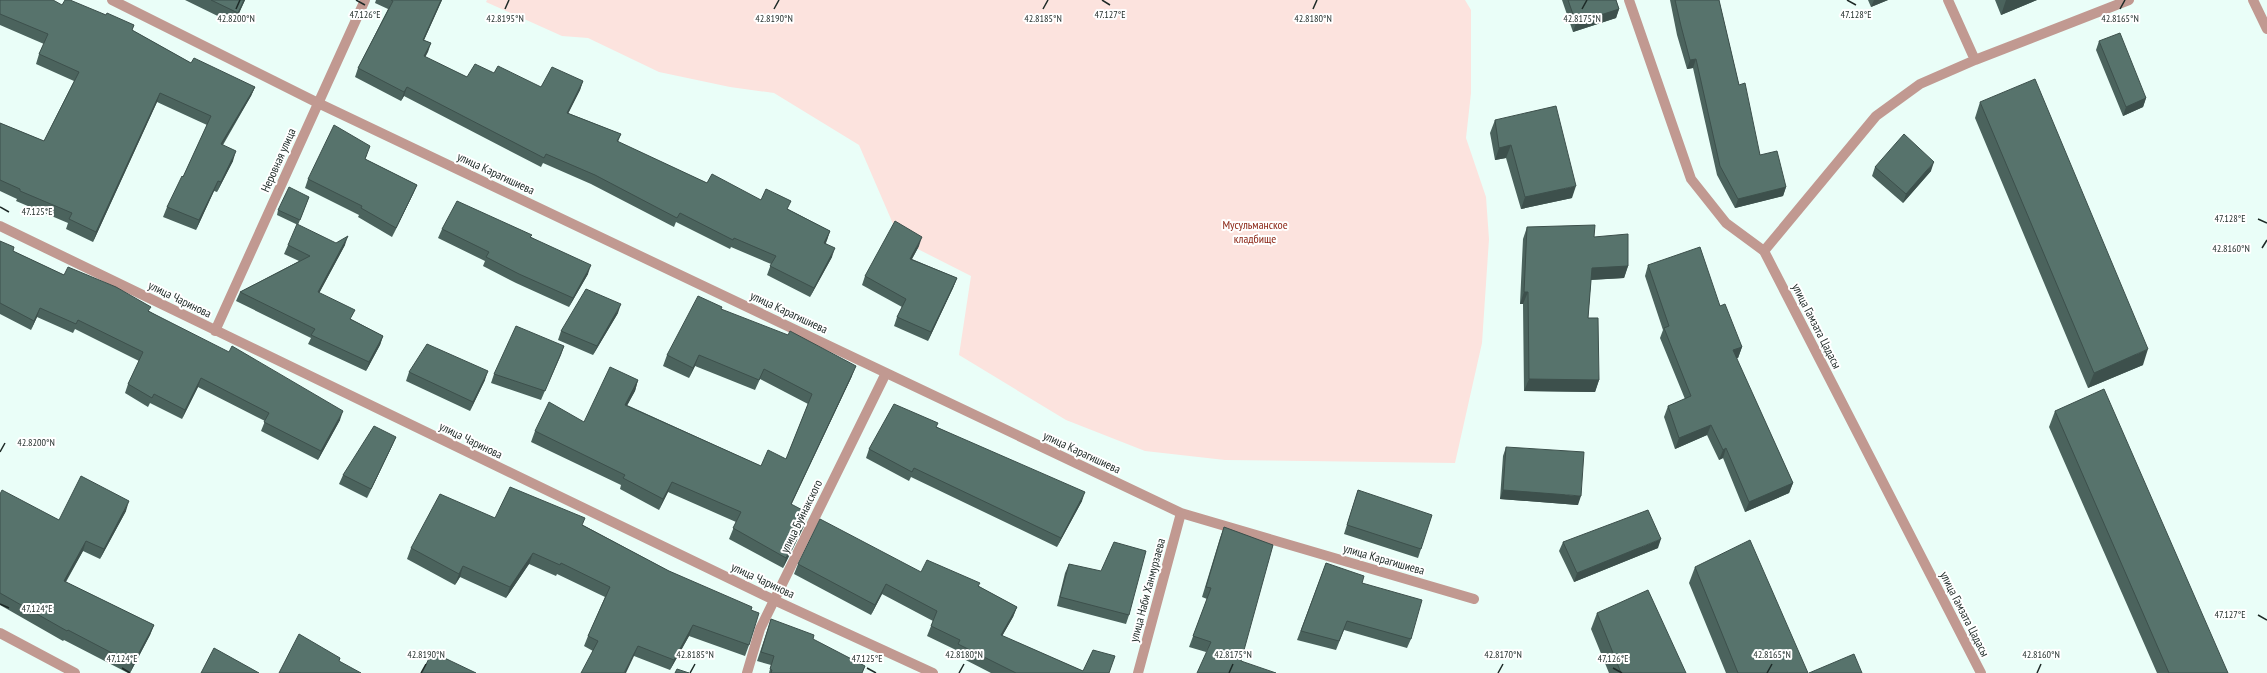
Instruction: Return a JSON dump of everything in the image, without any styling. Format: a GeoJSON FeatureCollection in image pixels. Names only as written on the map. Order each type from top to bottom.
{"type":"FeatureCollection","features":[{"type":"Feature","properties":{"kind":"street","name":"улица Карагишиева"},"geometry":{"type":"LineString","coordinates":[[112,0],[318,103],[1181,513],[1474,599]]}},
{"type":"Feature","properties":{"kind":"street","name":"Неровная улица"},"geometry":{"type":"LineString","coordinates":[[215,331],[365,0]]}},
{"type":"Feature","properties":{"kind":"street","name":"улица Гамзата Цадасы"},"geometry":{"type":"LineString","coordinates":[[1629,0],[1691,179],[1726,223],[1764,250],[1980,673]]}},
{"type":"Feature","properties":{"kind":"street"},"geometry":{"type":"LineString","coordinates":[[1948,0],[1975,60]]}},
{"type":"Feature","properties":{"kind":"street"},"geometry":{"type":"LineString","coordinates":[[1764,250],[1876,116],[1920,84],[1975,60],[2129,0]]}},
{"type":"Feature","properties":{"kind":"street"},"geometry":{"type":"LineString","coordinates":[[2253,0],[2267,29]]}},
{"type":"Feature","properties":{"kind":"street","name":"улица Чаринова"},"geometry":{"type":"LineString","coordinates":[[0,226],[774,600],[933,673]]}},
{"type":"Feature","properties":{"kind":"street","name":"улица Буйнакского"},"geometry":{"type":"LineString","coordinates":[[748,673],[760,629],[886,373]]}},
{"type":"Feature","properties":{"kind":"street","name":"улица Наби Ханмурзаева"},"geometry":{"type":"LineString","coordinates":[[1138,673],[1181,513]]}},
{"type":"Feature","properties":{"kind":"street"},"geometry":{"type":"LineString","coordinates":[[0,633],[75,673]]}},
{"type":"Feature","properties":{"kind":"green space","name":"Мусульманское кладбище"},"geometry":{"type":"Polygon","coordinates":[[[487,0],[1465,0],[1471,10],[1471,93],[1466,138],[1486,197],[1489,239],[1482,343],[1455,463],[1225,460],[1145,451],[1066,420],[959,355],[971,276],[900,240],[859,145],[774,93],[730,87],[659,72],[588,38],[562,36],[486,2],[487,0]]]}},
{"type":"Feature","properties":{"kind":"building"},"geometry":{"type":"Polygon","coordinates":[[[0,0],[53,0],[62,5],[65,0],[70,0],[106,15],[107,13],[134,25],[132,30],[191,63],[194,58],[255,87],[221,144],[236,151],[221,182],[218,181],[199,220],[167,207],[182,176],[183,177],[211,116],[160,93],[96,232],[69,219],[72,213],[20,191],[20,189],[0,180],[0,123],[44,141],[79,72],[39,54],[48,34],[0,14],[0,0]]]}},
{"type":"Feature","properties":{"kind":"building"},"geometry":{"type":"Polygon","coordinates":[[[211,0],[244,0],[238,13],[211,0]]]}},
{"type":"Feature","properties":{"kind":"building"},"geometry":{"type":"Polygon","coordinates":[[[391,0],[441,0],[423,40],[431,43],[424,56],[467,77],[475,64],[494,73],[498,66],[541,87],[552,67],[583,81],[567,113],[621,134],[617,141],[707,183],[712,174],[761,200],[766,189],[791,201],[787,209],[830,231],[824,243],[835,248],[814,288],[770,266],[776,256],[734,238],[733,240],[680,213],[677,218],[595,175],[546,154],[544,158],[407,87],[404,92],[358,68],[393,1],[391,0]]]}},
{"type":"Feature","properties":{"kind":"building"},"geometry":{"type":"Polygon","coordinates":[[[1568,0],[1616,0],[1619,9],[1576,23],[1568,0]]]}},
{"type":"Feature","properties":{"kind":"building"},"geometry":{"type":"Polygon","coordinates":[[[1675,0],[1719,0],[1739,85],[1745,83],[1760,155],[1777,151],[1786,187],[1738,199],[1720,166],[1696,59],[1690,60],[1675,0]]]}},
{"type":"Feature","properties":{"kind":"building"},"geometry":{"type":"Polygon","coordinates":[[[2120,33],[2146,98],[2126,107],[2099,41],[2120,33]]]}},
{"type":"Feature","properties":{"kind":"building"},"geometry":{"type":"Polygon","coordinates":[[[2035,79],[2148,349],[2094,373],[1980,102],[2035,79]]]}},
{"type":"Feature","properties":{"kind":"building"},"geometry":{"type":"Polygon","coordinates":[[[1556,106],[1576,186],[1525,197],[1511,145],[1499,148],[1495,120],[1556,106]]]}},
{"type":"Feature","properties":{"kind":"building"},"geometry":{"type":"Polygon","coordinates":[[[334,125],[370,146],[365,159],[417,185],[396,228],[361,208],[362,206],[308,179],[334,125]]]}},
{"type":"Feature","properties":{"kind":"building"},"geometry":{"type":"Polygon","coordinates":[[[1904,134],[1934,162],[1906,194],[1875,167],[1904,134]]]}},
{"type":"Feature","properties":{"kind":"building"},"geometry":{"type":"Polygon","coordinates":[[[289,187],[309,197],[300,220],[278,210],[289,187]]]}},
{"type":"Feature","properties":{"kind":"building"},"geometry":{"type":"Polygon","coordinates":[[[457,201],[532,235],[530,237],[591,265],[573,298],[519,274],[486,257],[489,252],[442,229],[457,201]]]}},
{"type":"Feature","properties":{"kind":"building"},"geometry":{"type":"Polygon","coordinates":[[[895,221],[922,237],[910,259],[957,278],[931,332],[897,317],[906,299],[865,276],[895,221]]]}},
{"type":"Feature","properties":{"kind":"building"},"geometry":{"type":"Polygon","coordinates":[[[297,224],[336,243],[348,236],[318,292],[355,310],[350,319],[383,336],[369,362],[311,335],[315,329],[240,292],[310,256],[288,245],[297,224]]]}},
{"type":"Feature","properties":{"kind":"building"},"geometry":{"type":"Polygon","coordinates":[[[1595,225],[1594,237],[1628,234],[1628,266],[1592,268],[1588,318],[1598,318],[1599,380],[1529,379],[1528,292],[1524,292],[1527,227],[1595,225]]]}},
{"type":"Feature","properties":{"kind":"building"},"geometry":{"type":"Polygon","coordinates":[[[0,241],[14,247],[13,251],[64,275],[68,267],[116,287],[151,307],[148,311],[229,352],[232,346],[343,411],[321,451],[264,422],[269,413],[201,378],[185,410],[154,394],[152,398],[128,384],[143,352],[78,320],[76,324],[40,308],[34,321],[0,303],[0,241]]]}},
{"type":"Feature","properties":{"kind":"building"},"geometry":{"type":"Polygon","coordinates":[[[1700,247],[1720,306],[1725,304],[1742,347],[1733,350],[1793,483],[1749,502],[1726,448],[1723,450],[1711,425],[1679,438],[1668,406],[1691,396],[1664,328],[1669,326],[1648,265],[1700,247]]]}},
{"type":"Feature","properties":{"kind":"building"},"geometry":{"type":"Polygon","coordinates":[[[586,289],[621,304],[597,346],[561,331],[586,289]]]}},
{"type":"Feature","properties":{"kind":"building"},"geometry":{"type":"Polygon","coordinates":[[[698,296],[722,307],[721,309],[788,335],[790,331],[856,366],[791,504],[808,513],[786,558],[733,528],[741,512],[672,482],[663,499],[623,478],[625,475],[535,431],[549,402],[584,422],[610,367],[638,380],[625,405],[761,466],[768,450],[786,459],[812,394],[764,369],[759,380],[699,355],[693,368],[667,355],[698,296]]]}},
{"type":"Feature","properties":{"kind":"building"},"geometry":{"type":"Polygon","coordinates":[[[516,326],[564,346],[545,391],[494,374],[516,326]]]}},
{"type":"Feature","properties":{"kind":"building"},"geometry":{"type":"Polygon","coordinates":[[[427,344],[488,371],[473,402],[409,372],[427,344]]]}},
{"type":"Feature","properties":{"kind":"building"},"geometry":{"type":"Polygon","coordinates":[[[2104,389],[2228,673],[2169,673],[2055,411],[2104,389]]]}},
{"type":"Feature","properties":{"kind":"building"},"geometry":{"type":"Polygon","coordinates":[[[894,404],[938,423],[936,427],[1085,492],[1061,538],[914,468],[912,472],[869,449],[894,404]]]}},
{"type":"Feature","properties":{"kind":"building"},"geometry":{"type":"Polygon","coordinates":[[[374,426],[396,437],[371,489],[343,475],[374,426]]]}},
{"type":"Feature","properties":{"kind":"building"},"geometry":{"type":"Polygon","coordinates":[[[1506,447],[1584,452],[1581,496],[1503,490],[1506,447]]]}},
{"type":"Feature","properties":{"kind":"building"},"geometry":{"type":"Polygon","coordinates":[[[81,476],[129,501],[104,549],[86,541],[64,581],[154,625],[133,664],[68,630],[67,631],[0,593],[0,494],[2,490],[59,520],[81,476]]]}},
{"type":"Feature","properties":{"kind":"building"},"geometry":{"type":"Polygon","coordinates":[[[510,487],[585,518],[582,525],[669,571],[752,607],[751,610],[759,613],[749,645],[693,625],[674,660],[638,646],[624,673],[581,673],[598,641],[588,636],[610,587],[561,563],[560,565],[533,553],[510,587],[463,566],[459,574],[411,548],[440,494],[495,518],[510,487]]]}},
{"type":"Feature","properties":{"kind":"building"},"geometry":{"type":"Polygon","coordinates":[[[1358,490],[1432,515],[1421,549],[1347,525],[1358,490]]]}},
{"type":"Feature","properties":{"kind":"building"},"geometry":{"type":"Polygon","coordinates":[[[1648,510],[1661,539],[1577,573],[1563,542],[1648,510]]]}},
{"type":"Feature","properties":{"kind":"building"},"geometry":{"type":"Polygon","coordinates":[[[820,519],[921,572],[927,560],[980,583],[978,586],[1017,607],[1001,635],[1083,671],[1093,650],[1115,656],[1109,673],[1016,673],[958,644],[960,640],[931,626],[937,611],[886,584],[875,605],[798,564],[820,519]]]}},
{"type":"Feature","properties":{"kind":"building"},"geometry":{"type":"Polygon","coordinates":[[[1224,527],[1273,545],[1241,661],[1276,673],[1197,673],[1211,642],[1193,636],[1211,588],[1206,587],[1224,527]]]}},
{"type":"Feature","properties":{"kind":"building"},"geometry":{"type":"Polygon","coordinates":[[[1750,540],[1808,673],[1738,673],[1695,567],[1750,540]]]}},
{"type":"Feature","properties":{"kind":"building"},"geometry":{"type":"Polygon","coordinates":[[[1114,542],[1146,551],[1129,615],[1060,597],[1069,564],[1101,571],[1114,542]]]}},
{"type":"Feature","properties":{"kind":"building"},"geometry":{"type":"Polygon","coordinates":[[[1326,563],[1364,576],[1362,583],[1422,600],[1411,639],[1347,621],[1339,641],[1301,631],[1326,563]]]}},
{"type":"Feature","properties":{"kind":"building"},"geometry":{"type":"Polygon","coordinates":[[[1648,590],[1686,673],[1621,673],[1597,613],[1648,590]]]}},
{"type":"Feature","properties":{"kind":"building"},"geometry":{"type":"Polygon","coordinates":[[[771,619],[814,635],[813,639],[865,666],[862,673],[771,673],[772,670],[770,669],[774,656],[761,652],[771,619]]]}},
{"type":"Feature","properties":{"kind":"building"},"geometry":{"type":"Polygon","coordinates":[[[299,634],[340,658],[339,661],[361,673],[279,673],[299,634]]]}},
{"type":"Feature","properties":{"kind":"building"},"geometry":{"type":"Polygon","coordinates":[[[214,648],[259,673],[201,673],[214,648]]]}},
{"type":"Feature","properties":{"kind":"building"},"geometry":{"type":"Polygon","coordinates":[[[432,652],[476,673],[422,673],[432,652]]]}},
{"type":"Feature","properties":{"kind":"building"},"geometry":{"type":"Polygon","coordinates":[[[1854,654],[1862,673],[1809,673],[1854,654]]]}},
{"type":"Feature","properties":{"kind":"building"},"geometry":{"type":"Polygon","coordinates":[[[677,669],[689,673],[675,673],[677,669]]]}}]}
